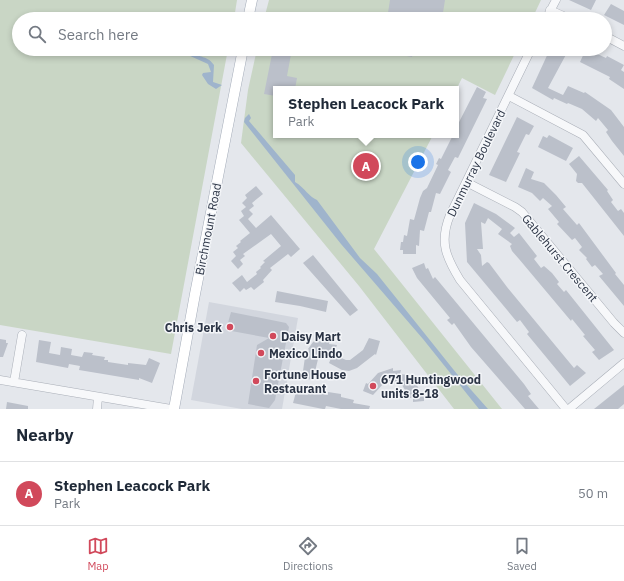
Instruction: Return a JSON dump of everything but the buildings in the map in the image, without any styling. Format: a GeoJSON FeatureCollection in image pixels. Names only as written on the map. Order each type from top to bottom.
{"type":"FeatureCollection","features":[{"type":"Feature","properties":{"kind":"main road"},"geometry":{"type":"LineString","coordinates":[[249,12],[252,0]]}},
{"type":"Feature","properties":{"kind":"main road","name":"Birchmount Road"},"geometry":{"type":"LineString","coordinates":[[174,409],[242,56]]}},
{"type":"Feature","properties":{"kind":"street"},"geometry":{"type":"LineString","coordinates":[[554,12],[550,10],[556,0]]}},
{"type":"Feature","properties":{"kind":"street"},"geometry":{"type":"LineString","coordinates":[[612,40],[624,46]]}},
{"type":"Feature","properties":{"kind":"street","name":"Dunmurray Boulevard"},"geometry":{"type":"LineString","coordinates":[[528,56],[450,215],[446,227],[445,250],[450,265],[460,280],[566,409]]}},
{"type":"Feature","properties":{"kind":"street"},"geometry":{"type":"LineString","coordinates":[[509,96],[584,135],[624,184]]}},
{"type":"Feature","properties":{"kind":"street","name":"Gablehurst Crescent"},"geometry":{"type":"LineString","coordinates":[[466,182],[522,212],[624,333]]}},
{"type":"Feature","properties":{"kind":"street"},"geometry":{"type":"LineString","coordinates":[[14,382],[22,335]]}},
{"type":"Feature","properties":{"kind":"street"},"geometry":{"type":"LineString","coordinates":[[569,409],[624,363]]}},
{"type":"Feature","properties":{"kind":"street"},"geometry":{"type":"LineString","coordinates":[[0,380],[171,409]]}},
{"type":"Feature","properties":{"kind":"street"},"geometry":{"type":"LineString","coordinates":[[97,409],[98,397]]}},
{"type":"Feature","properties":{"kind":"shaded area"},"geometry":{"type":"Polygon","coordinates":[[[209,302],[298,318],[282,409],[242,409],[191,400],[209,302]]]}},
{"type":"Feature","properties":{"kind":"green space"},"geometry":{"type":"Polygon","coordinates":[[[0,0],[237,0],[235,12],[12,12],[12,56],[227,56],[171,354],[0,325],[0,0]]]}},
{"type":"Feature","properties":{"kind":"green space"},"geometry":{"type":"Polygon","coordinates":[[[269,0],[541,0],[535,12],[266,12],[269,0]]]}},
{"type":"Feature","properties":{"kind":"green space"},"geometry":{"type":"Polygon","coordinates":[[[255,56],[514,56],[495,95],[462,78],[458,86],[273,86],[273,138],[431,138],[374,249],[502,409],[454,409],[359,286],[241,143],[248,90],[255,56]]]}},
{"type":"Feature","properties":{"kind":"water"},"geometry":{"type":"Polygon","coordinates":[[[190,56],[200,56],[211,61],[214,65],[213,82],[222,85],[216,89],[208,84],[202,75],[203,73],[211,72],[208,64],[190,56]]]}},
{"type":"Feature","properties":{"kind":"water"},"geometry":{"type":"Polygon","coordinates":[[[249,114],[251,118],[249,121],[295,175],[295,182],[317,200],[360,258],[377,274],[457,374],[488,409],[479,409],[423,339],[341,244],[244,122],[245,118],[249,114]]]}},
{"type":"Feature","properties":{"kind":"water"},"geometry":{"type":"Polygon","coordinates":[[[369,161],[375,164],[378,170],[375,176],[369,179],[363,176],[360,170],[363,164],[369,161]]]}},
{"type":"Feature","properties":{"kind":"place","name":"Stephen Leacock Park"},"geometry":{"type":"Point","coordinates":[366,166]}},
{"type":"Feature","properties":{"kind":"place","name":"Chris Jerk"},"geometry":{"type":"Point","coordinates":[230,327]}},
{"type":"Feature","properties":{"kind":"place","name":"Daisy Mart"},"geometry":{"type":"Point","coordinates":[273,336]}},
{"type":"Feature","properties":{"kind":"place","name":"Mexico Lindo"},"geometry":{"type":"Point","coordinates":[261,353]}},
{"type":"Feature","properties":{"kind":"place","name":"Fortune House Restaurant"},"geometry":{"type":"Point","coordinates":[256,381]}},
{"type":"Feature","properties":{"kind":"place","name":"671 Huntingwood units 8-18"},"geometry":{"type":"Point","coordinates":[373,386]}}]}
